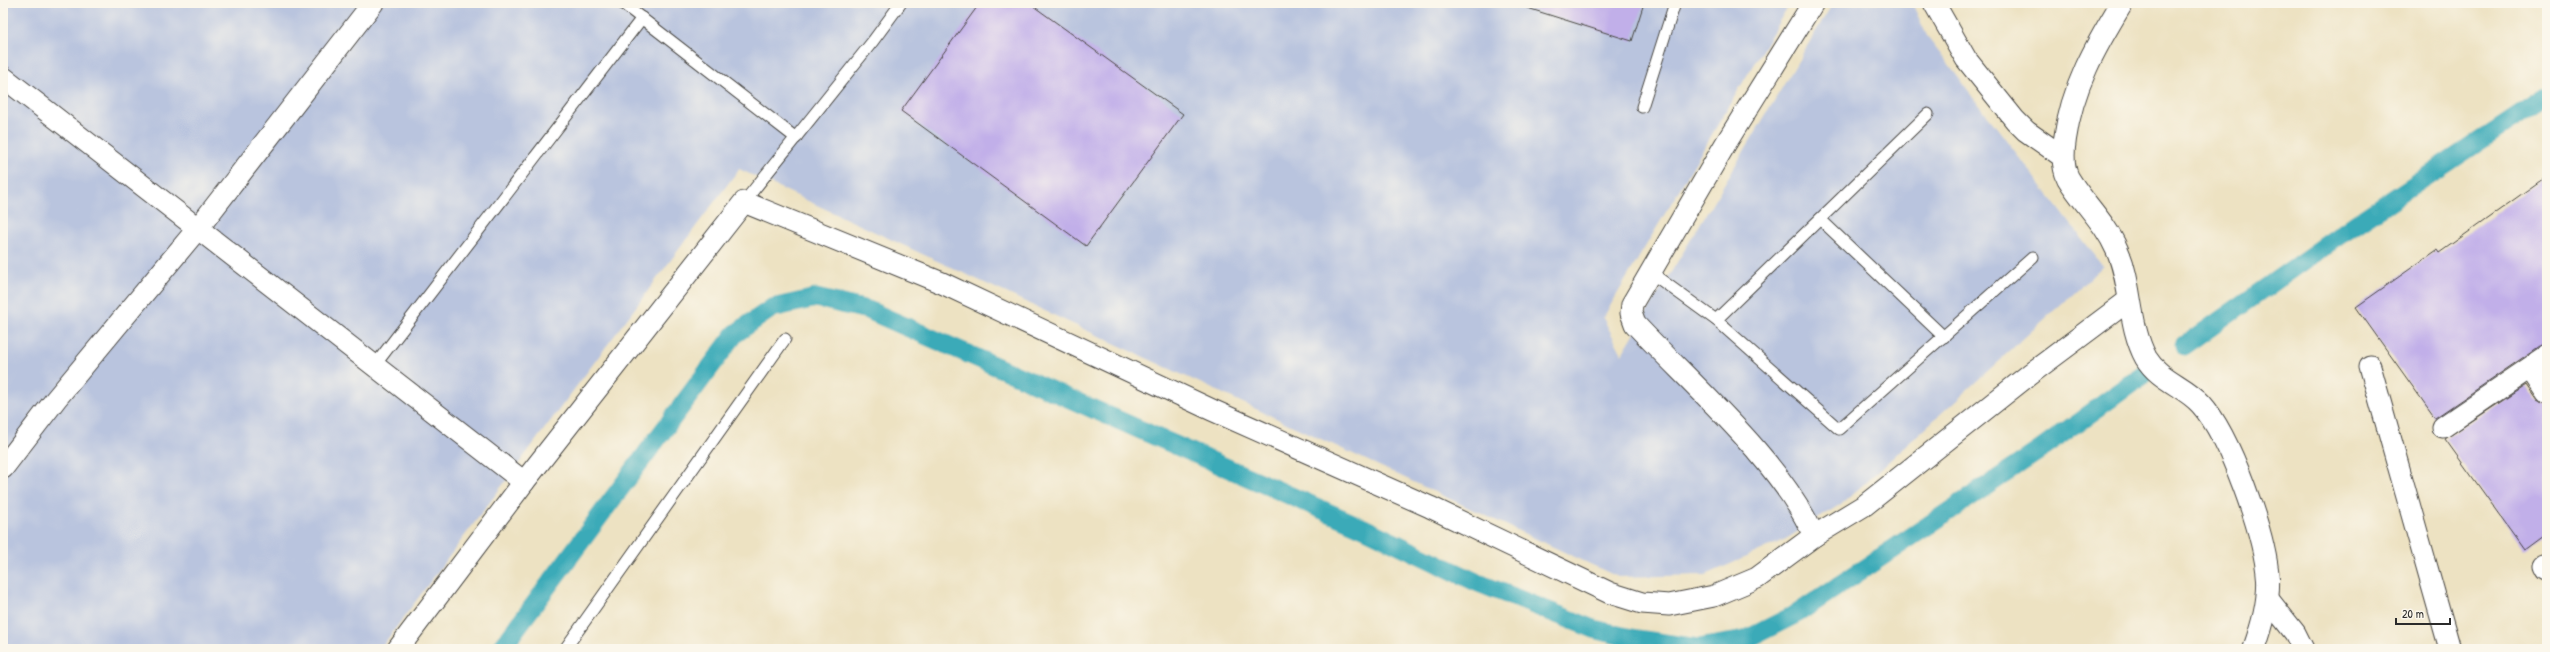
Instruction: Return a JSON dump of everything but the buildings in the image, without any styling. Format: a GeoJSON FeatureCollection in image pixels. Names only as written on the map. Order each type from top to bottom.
{"type":"FeatureCollection","features":[{"type":"Feature","properties":{"kind":"street"},"geometry":{"type":"LineString","coordinates":[[3,468],[56,399],[199,227],[373,3]]}},
{"type":"Feature","properties":{"kind":"street"},"geometry":{"type":"LineString","coordinates":[[1814,3],[1650,272],[1632,304],[1631,313],[1635,324],[1711,401],[1763,460],[1807,520],[1814,536]]}},
{"type":"Feature","properties":{"kind":"street"},"geometry":{"type":"LineString","coordinates":[[1934,3],[1966,59],[2015,120],[2036,139],[2063,157]]}},
{"type":"Feature","properties":{"kind":"street"},"geometry":{"type":"LineString","coordinates":[[2122,3],[2077,85],[2071,105],[2063,157],[2068,176],[2108,232],[2118,252],[2139,342],[2147,359],[2160,375],[2200,402],[2216,422],[2246,495],[2260,540],[2268,578],[2268,599],[2262,628],[2254,649]]}},
{"type":"Feature","properties":{"kind":"street"},"geometry":{"type":"LineString","coordinates":[[3,77],[199,227],[524,482]]}},
{"type":"Feature","properties":{"kind":"street"},"geometry":{"type":"LineString","coordinates":[[398,649],[524,482],[744,202],[942,283],[1212,410],[1430,507],[1610,593],[1642,603],[1669,605],[1714,596],[1757,578],[1814,536],[1865,505],[2030,374],[2129,300]]}},
{"type":"Feature","properties":{"kind":"street"},"geometry":{"type":"LineString","coordinates":[[2443,427],[2547,356]]}},
{"type":"Feature","properties":{"kind":"street"},"geometry":{"type":"LineString","coordinates":[[2370,366],[2450,649]]}},
{"type":"Feature","properties":{"kind":"street"},"geometry":{"type":"LineString","coordinates":[[2530,368],[2547,394]]}},
{"type":"Feature","properties":{"kind":"street"},"geometry":{"type":"LineString","coordinates":[[2268,599],[2295,633],[2303,649]]}},
{"type":"Feature","properties":{"kind":"lane"},"geometry":{"type":"LineString","coordinates":[[622,3],[796,138]]}},
{"type":"Feature","properties":{"kind":"lane"},"geometry":{"type":"LineString","coordinates":[[744,202],[901,3]]}},
{"type":"Feature","properties":{"kind":"lane"},"geometry":{"type":"LineString","coordinates":[[1642,107],[1675,3]]}},
{"type":"Feature","properties":{"kind":"lane"},"geometry":{"type":"LineString","coordinates":[[375,365],[642,18]]}},
{"type":"Feature","properties":{"kind":"lane"},"geometry":{"type":"LineString","coordinates":[[1716,320],[1928,114]]}},
{"type":"Feature","properties":{"kind":"lane"},"geometry":{"type":"LineString","coordinates":[[1820,219],[1944,336]]}},
{"type":"Feature","properties":{"kind":"lane"},"geometry":{"type":"LineString","coordinates":[[1650,272],[1716,320],[1839,429],[2033,257]]}},
{"type":"Feature","properties":{"kind":"lane"},"geometry":{"type":"LineString","coordinates":[[565,649],[785,339]]}},
{"type":"Feature","properties":{"kind":"shaded area"},"geometry":{"type":"Polygon","coordinates":[[[3,3],[1790,3],[1603,318],[1622,354],[1833,3],[1912,3],[1928,38],[2103,266],[1844,502],[1786,539],[1706,575],[1618,577],[739,169],[380,649],[3,649],[3,3]]]}},
{"type":"Feature","properties":{"kind":"waterway"},"geometry":{"type":"LineString","coordinates":[[2184,346],[2354,225],[2547,96]]}},
{"type":"Feature","properties":{"kind":"waterway"},"geometry":{"type":"LineString","coordinates":[[501,649],[735,334],[772,308],[816,298],[868,310],[1366,529],[1476,582],[1594,629],[1630,638],[1698,648],[1745,640],[1798,613],[2040,450],[2143,375]]}}]}
